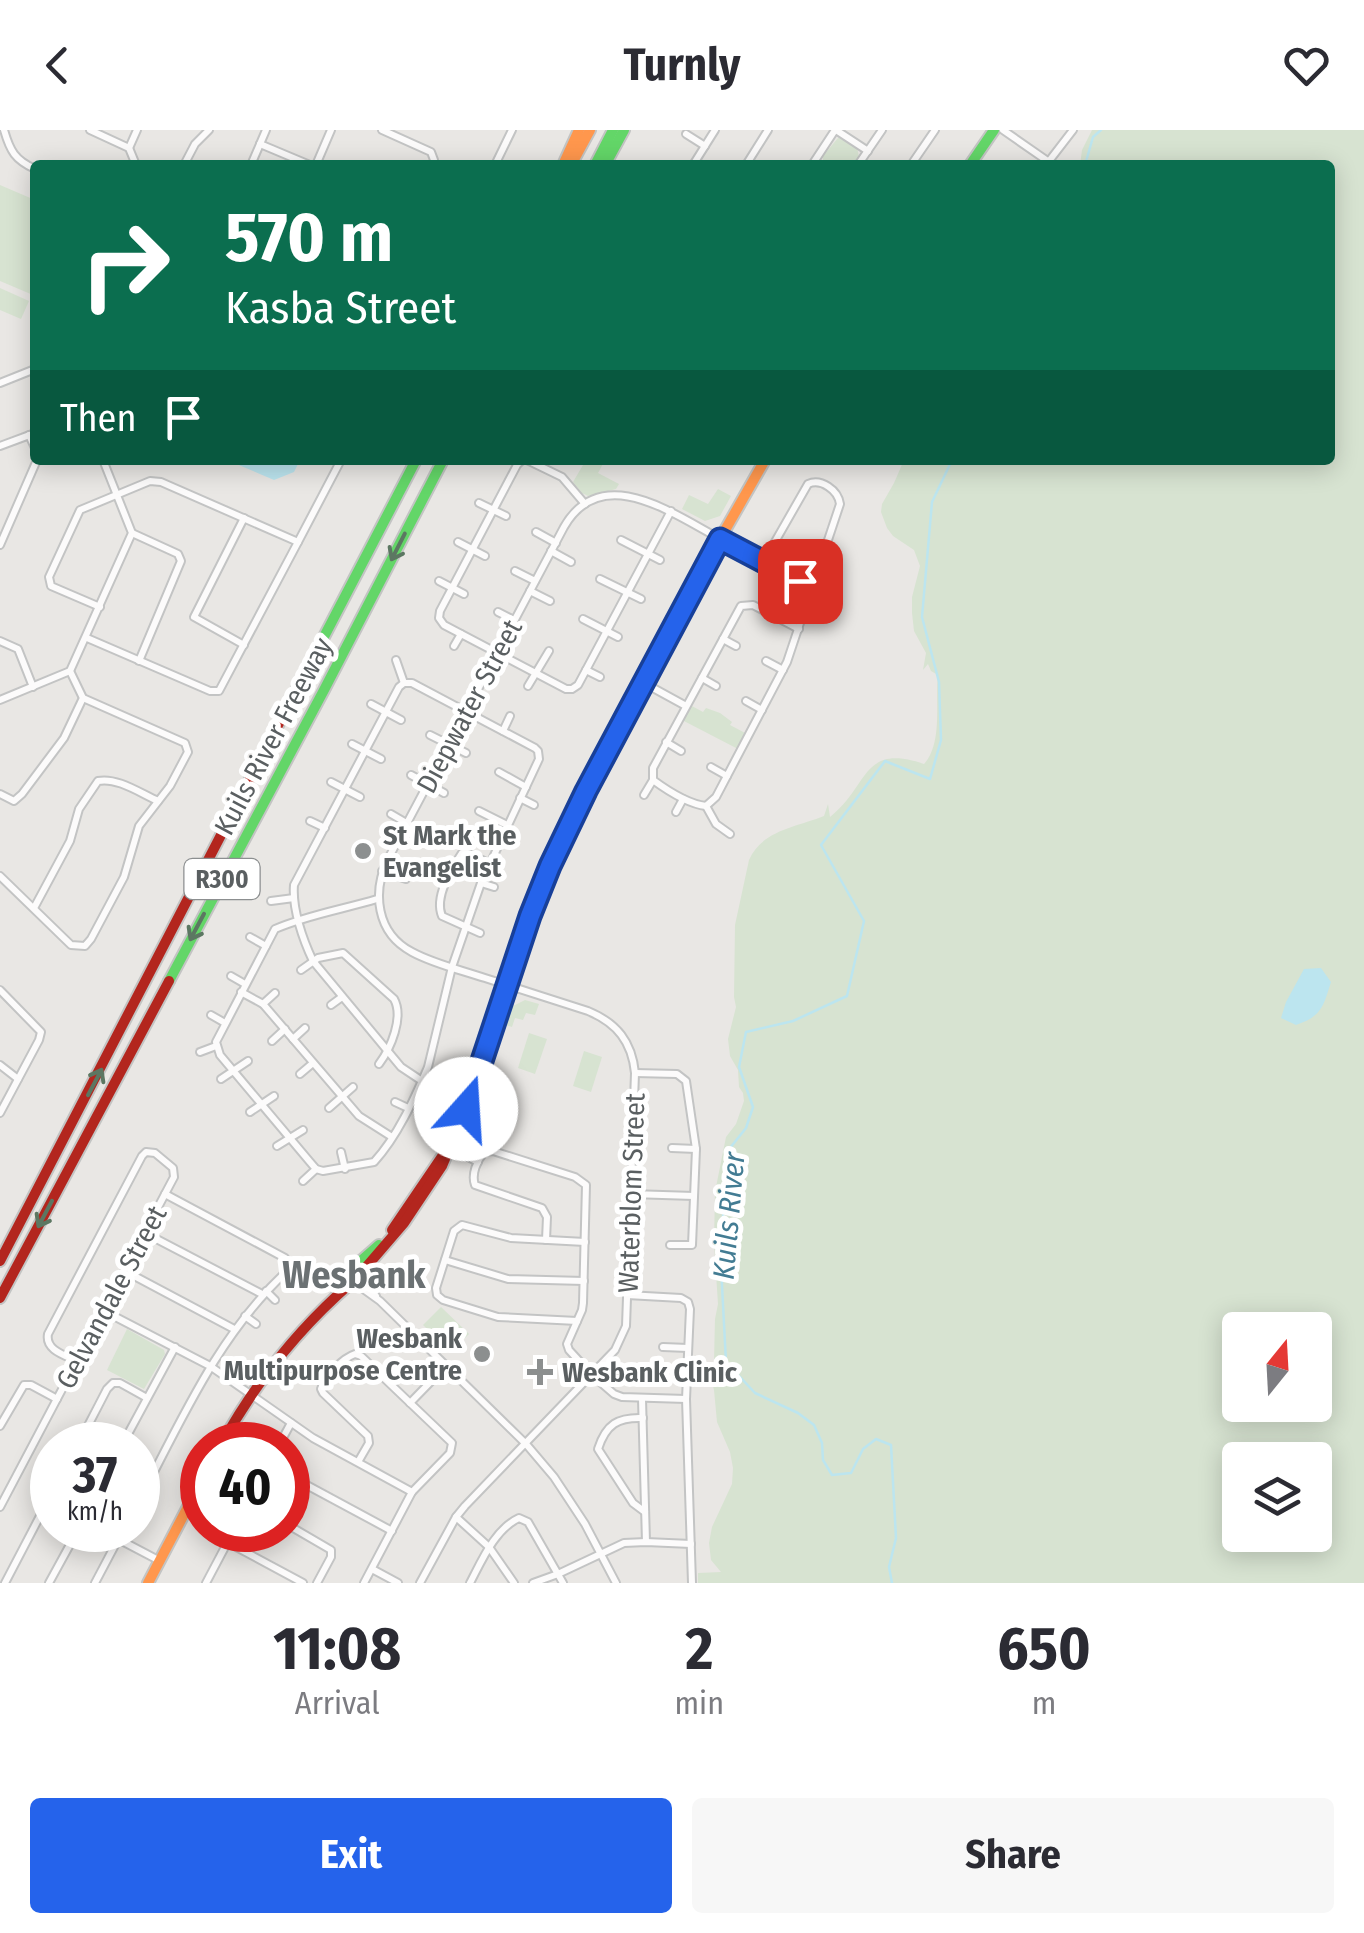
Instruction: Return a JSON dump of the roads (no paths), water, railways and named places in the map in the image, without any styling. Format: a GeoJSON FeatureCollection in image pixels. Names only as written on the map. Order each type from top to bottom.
{"type":"FeatureCollection","features":[{"type":"Feature","properties":{"kind":"main road"},"geometry":{"type":"LineString","coordinates":[[565,160],[580,130]]}},
{"type":"Feature","properties":{"kind":"main road"},"geometry":{"type":"LineString","coordinates":[[575,160],[590,130]]}},
{"type":"Feature","properties":{"kind":"main road"},"geometry":{"type":"LineString","coordinates":[[598,160],[613,130]]}},
{"type":"Feature","properties":{"kind":"main road"},"geometry":{"type":"LineString","coordinates":[[608,160],[624,130]]}},
{"type":"Feature","properties":{"kind":"main road"},"geometry":{"type":"LineString","coordinates":[[973,160],[994,130]]}},
{"type":"Feature","properties":{"kind":"main road","name":"Kuils River Freeway"},"geometry":{"type":"LineString","coordinates":[[0,1261],[413,465]]}},
{"type":"Feature","properties":{"kind":"main road","name":"Kuils River Freeway"},"geometry":{"type":"LineString","coordinates":[[0,1298],[440,465]]}},
{"type":"Feature","properties":{"kind":"main road"},"geometry":{"type":"LineString","coordinates":[[234,1422],[275,1358],[412,1214],[442,1166],[550,866],[586,791],[763,465]]}},
{"type":"Feature","properties":{"kind":"main road"},"geometry":{"type":"LineString","coordinates":[[148,1583],[180,1522]]}},
{"type":"Feature","properties":{"kind":"street"},"geometry":{"type":"LineString","coordinates":[[4,130],[14,156],[30,167]]}},
{"type":"Feature","properties":{"kind":"street"},"geometry":{"type":"LineString","coordinates":[[90,130],[129,148],[134,160]]}},
{"type":"Feature","properties":{"kind":"street"},"geometry":{"type":"LineString","coordinates":[[129,148],[137,130]]}},
{"type":"Feature","properties":{"kind":"street"},"geometry":{"type":"LineString","coordinates":[[187,160],[209,130]]}},
{"type":"Feature","properties":{"kind":"street"},"geometry":{"type":"LineString","coordinates":[[253,160],[266,130]]}},
{"type":"Feature","properties":{"kind":"street"},"geometry":{"type":"LineString","coordinates":[[316,160],[331,130]]}},
{"type":"Feature","properties":{"kind":"street"},"geometry":{"type":"LineString","coordinates":[[382,130],[431,152],[434,160]]}},
{"type":"Feature","properties":{"kind":"street"},"geometry":{"type":"LineString","coordinates":[[497,160],[512,130]]}},
{"type":"Feature","properties":{"kind":"street"},"geometry":{"type":"LineString","coordinates":[[696,160],[715,130]]}},
{"type":"Feature","properties":{"kind":"street"},"geometry":{"type":"LineString","coordinates":[[749,160],[768,130]]}},
{"type":"Feature","properties":{"kind":"street"},"geometry":{"type":"LineString","coordinates":[[817,160],[836,130],[868,150]]}},
{"type":"Feature","properties":{"kind":"street"},"geometry":{"type":"LineString","coordinates":[[861,160],[882,130]]}},
{"type":"Feature","properties":{"kind":"street"},"geometry":{"type":"LineString","coordinates":[[914,160],[935,130]]}},
{"type":"Feature","properties":{"kind":"street"},"geometry":{"type":"LineString","coordinates":[[1003,130],[1044,160]]}},
{"type":"Feature","properties":{"kind":"street"},"geometry":{"type":"LineString","coordinates":[[1050,160],[1073,130]]}},
{"type":"Feature","properties":{"kind":"street"},"geometry":{"type":"LineString","coordinates":[[686,134],[705,146]]}},
{"type":"Feature","properties":{"kind":"street"},"geometry":{"type":"LineString","coordinates":[[260,144],[300,160]]}},
{"type":"Feature","properties":{"kind":"street"},"geometry":{"type":"LineString","coordinates":[[288,160],[289,156]]}},
{"type":"Feature","properties":{"kind":"street"},"geometry":{"type":"LineString","coordinates":[[0,383],[30,371]]}},
{"type":"Feature","properties":{"kind":"street"},"geometry":{"type":"LineString","coordinates":[[0,446],[30,435]]}},
{"type":"Feature","properties":{"kind":"street"},"geometry":{"type":"LineString","coordinates":[[0,545],[34,465]]}},
{"type":"Feature","properties":{"kind":"street"},"geometry":{"type":"LineString","coordinates":[[105,465],[132,533],[181,558],[139,661]]}},
{"type":"Feature","properties":{"kind":"street"},"geometry":{"type":"LineString","coordinates":[[86,638],[216,692],[224,685],[339,465]]}},
{"type":"Feature","properties":{"kind":"street"},"geometry":{"type":"LineString","coordinates":[[516,465],[439,618],[460,634],[570,690],[578,685],[670,512]]}},
{"type":"Feature","properties":{"kind":"street"},"geometry":{"type":"LineString","coordinates":[[536,465],[562,477],[585,504],[605,497],[633,496],[764,561],[808,588]]}},
{"type":"Feature","properties":{"kind":"street"},"geometry":{"type":"LineString","coordinates":[[100,607],[51,586],[49,577],[80,510],[150,481],[158,481],[298,542]]}},
{"type":"Feature","properties":{"kind":"street"},"geometry":{"type":"LineString","coordinates":[[653,780],[700,806],[714,801],[783,670],[840,504],[837,494],[822,482],[808,484],[764,561]]}},
{"type":"Feature","properties":{"kind":"street"},"geometry":{"type":"LineString","coordinates":[[479,503],[506,516]]}},
{"type":"Feature","properties":{"kind":"street","name":"Diepwater Street"},"geometry":{"type":"LineString","coordinates":[[377,899],[382,871],[407,823],[568,520],[585,504]]}},
{"type":"Feature","properties":{"kind":"street"},"geometry":{"type":"LineString","coordinates":[[244,518],[194,617],[244,645]]}},
{"type":"Feature","properties":{"kind":"street"},"geometry":{"type":"LineString","coordinates":[[536,532],[556,542]]}},
{"type":"Feature","properties":{"kind":"street"},"geometry":{"type":"LineString","coordinates":[[0,700],[70,671],[132,533]]}},
{"type":"Feature","properties":{"kind":"street"},"geometry":{"type":"LineString","coordinates":[[621,540],[660,560]]}},
{"type":"Feature","properties":{"kind":"street"},"geometry":{"type":"LineString","coordinates":[[458,542],[486,556]]}},
{"type":"Feature","properties":{"kind":"street"},"geometry":{"type":"LineString","coordinates":[[552,551],[571,562]]}},
{"type":"Feature","properties":{"kind":"street"},"geometry":{"type":"LineString","coordinates":[[515,571],[536,582]]}},
{"type":"Feature","properties":{"kind":"street"},"geometry":{"type":"LineString","coordinates":[[600,580],[641,599]]}},
{"type":"Feature","properties":{"kind":"street"},"geometry":{"type":"LineString","coordinates":[[439,581],[464,594]]}},
{"type":"Feature","properties":{"kind":"street"},"geometry":{"type":"LineString","coordinates":[[530,591],[550,601]]}},
{"type":"Feature","properties":{"kind":"street"},"geometry":{"type":"LineString","coordinates":[[644,795],[666,742],[740,607],[746,604],[799,629]]}},
{"type":"Feature","properties":{"kind":"street"},"geometry":{"type":"LineString","coordinates":[[498,612],[515,620]]}},
{"type":"Feature","properties":{"kind":"street"},"geometry":{"type":"LineString","coordinates":[[583,619],[618,637]]}},
{"type":"Feature","properties":{"kind":"street"},"geometry":{"type":"LineString","coordinates":[[454,646],[460,634]]}},
{"type":"Feature","properties":{"kind":"street"},"geometry":{"type":"LineString","coordinates":[[723,639],[736,646]]}},
{"type":"Feature","properties":{"kind":"street"},"geometry":{"type":"LineString","coordinates":[[0,641],[18,649],[33,687]]}},
{"type":"Feature","properties":{"kind":"street"},"geometry":{"type":"LineString","coordinates":[[528,686],[549,651]]}},
{"type":"Feature","properties":{"kind":"street"},"geometry":{"type":"LineString","coordinates":[[396,660],[404,683]]}},
{"type":"Feature","properties":{"kind":"street"},"geometry":{"type":"LineString","coordinates":[[766,661],[783,670]]}},
{"type":"Feature","properties":{"kind":"street"},"geometry":{"type":"LineString","coordinates":[[586,670],[600,677]]}},
{"type":"Feature","properties":{"kind":"street"},"geometry":{"type":"LineString","coordinates":[[0,876],[71,945],[85,946],[124,877],[139,826],[170,786],[186,757],[186,744],[82,698],[70,671]]}},
{"type":"Feature","properties":{"kind":"street"},"geometry":{"type":"LineString","coordinates":[[702,678],[716,686]]}},
{"type":"Feature","properties":{"kind":"street"},"geometry":{"type":"LineString","coordinates":[[422,1081],[406,1071],[312,962],[299,921],[294,898],[294,888],[404,683],[412,682],[538,751],[538,764],[481,883],[452,967],[422,1081],[374,1162],[323,1171],[316,1169],[218,1052],[216,1046],[225,1023],[275,929],[299,921],[377,899],[382,919],[398,942],[414,953],[452,967],[506,985]]}},
{"type":"Feature","properties":{"kind":"street"},"geometry":{"type":"LineString","coordinates":[[644,683],[686,706]]}},
{"type":"Feature","properties":{"kind":"street"},"geometry":{"type":"LineString","coordinates":[[0,794],[14,801],[22,794],[64,738],[82,698]]}},
{"type":"Feature","properties":{"kind":"street"},"geometry":{"type":"LineString","coordinates":[[746,701],[762,710]]}},
{"type":"Feature","properties":{"kind":"street"},"geometry":{"type":"LineString","coordinates":[[371,704],[401,720]]}},
{"type":"Feature","properties":{"kind":"street"},"geometry":{"type":"LineString","coordinates":[[503,731],[510,716]]}},
{"type":"Feature","properties":{"kind":"street"},"geometry":{"type":"LineString","coordinates":[[430,735],[466,754]]}},
{"type":"Feature","properties":{"kind":"street"},"geometry":{"type":"LineString","coordinates":[[666,742],[681,751]]}},
{"type":"Feature","properties":{"kind":"street"},"geometry":{"type":"LineString","coordinates":[[352,744],[380,759]]}},
{"type":"Feature","properties":{"kind":"street"},"geometry":{"type":"LineString","coordinates":[[711,767],[728,776]]}},
{"type":"Feature","properties":{"kind":"street"},"geometry":{"type":"LineString","coordinates":[[499,772],[526,787]]}},
{"type":"Feature","properties":{"kind":"street"},"geometry":{"type":"LineString","coordinates":[[410,775],[444,793]]}},
{"type":"Feature","properties":{"kind":"street"},"geometry":{"type":"LineString","coordinates":[[34,908],[70,842],[81,804],[98,781],[112,780],[158,802]]}},
{"type":"Feature","properties":{"kind":"street"},"geometry":{"type":"LineString","coordinates":[[331,782],[360,797]]}},
{"type":"Feature","properties":{"kind":"street"},"geometry":{"type":"LineString","coordinates":[[520,798],[534,805]]}},
{"type":"Feature","properties":{"kind":"street"},"geometry":{"type":"LineString","coordinates":[[676,812],[683,798]]}},
{"type":"Feature","properties":{"kind":"street"},"geometry":{"type":"LineString","coordinates":[[706,806],[716,824],[730,834]]}},
{"type":"Feature","properties":{"kind":"street"},"geometry":{"type":"LineString","coordinates":[[480,811],[506,825]]}},
{"type":"Feature","properties":{"kind":"street"},"geometry":{"type":"LineString","coordinates":[[391,814],[422,832]]}},
{"type":"Feature","properties":{"kind":"street"},"geometry":{"type":"LineString","coordinates":[[310,821],[325,828]]}},
{"type":"Feature","properties":{"kind":"street"},"geometry":{"type":"LineString","coordinates":[[501,837],[514,844]]}},
{"type":"Feature","properties":{"kind":"street"},"geometry":{"type":"LineString","coordinates":[[480,932],[439,912],[446,881],[462,853],[488,864]]}},
{"type":"Feature","properties":{"kind":"street"},"geometry":{"type":"LineString","coordinates":[[293,862],[305,867]]}},
{"type":"Feature","properties":{"kind":"street"},"geometry":{"type":"LineString","coordinates":[[382,871],[406,879]]}},
{"type":"Feature","properties":{"kind":"street"},"geometry":{"type":"LineString","coordinates":[[481,883],[494,887]]}},
{"type":"Feature","properties":{"kind":"street"},"geometry":{"type":"LineString","coordinates":[[271,900],[294,898]]}},
{"type":"Feature","properties":{"kind":"street"},"geometry":{"type":"LineString","coordinates":[[250,938],[266,946]]}},
{"type":"Feature","properties":{"kind":"street"},"geometry":{"type":"LineString","coordinates":[[302,970],[334,953],[345,954],[394,999],[398,1010],[388,1051],[379,1064]]}},
{"type":"Feature","properties":{"kind":"street"},"geometry":{"type":"LineString","coordinates":[[231,976],[263,1004],[359,1116],[392,1137]]}},
{"type":"Feature","properties":{"kind":"street","name":"Waterblom Street"},"geometry":{"type":"LineString","coordinates":[[420,1583],[456,1516],[592,1375],[620,1342],[626,1326],[635,1072],[628,1044],[608,1021],[588,1011],[506,985]]}},
{"type":"Feature","properties":{"kind":"street"},"geometry":{"type":"LineString","coordinates":[[0,990],[41,1032],[0,1113]]}},
{"type":"Feature","properties":{"kind":"street"},"geometry":{"type":"LineString","coordinates":[[263,1004],[275,992]]}},
{"type":"Feature","properties":{"kind":"street"},"geometry":{"type":"LineString","coordinates":[[331,1005],[342,996]]}},
{"type":"Feature","properties":{"kind":"street"},"geometry":{"type":"LineString","coordinates":[[211,1015],[225,1023]]}},
{"type":"Feature","properties":{"kind":"street"},"geometry":{"type":"LineString","coordinates":[[293,1039],[306,1028]]}},
{"type":"Feature","properties":{"kind":"street"},"geometry":{"type":"LineString","coordinates":[[272,1040],[285,1030]]}},
{"type":"Feature","properties":{"kind":"street"},"geometry":{"type":"LineString","coordinates":[[200,1052],[216,1046]]}},
{"type":"Feature","properties":{"kind":"street"},"geometry":{"type":"LineString","coordinates":[[221,1079],[248,1061]]}},
{"type":"Feature","properties":{"kind":"street"},"geometry":{"type":"LineString","coordinates":[[300,1074],[313,1063]]}},
{"type":"Feature","properties":{"kind":"street"},"geometry":{"type":"LineString","coordinates":[[0,1065],[18,1079]]}},
{"type":"Feature","properties":{"kind":"street"},"geometry":{"type":"LineString","coordinates":[[635,1072],[681,1075],[686,1081],[696,1150],[692,1246],[670,1246]]}},
{"type":"Feature","properties":{"kind":"street"},"geometry":{"type":"LineString","coordinates":[[329,1108],[353,1086]]}},
{"type":"Feature","properties":{"kind":"street"},"geometry":{"type":"LineString","coordinates":[[250,1112],[274,1096]]}},
{"type":"Feature","properties":{"kind":"street"},"geometry":{"type":"LineString","coordinates":[[674,1100],[689,1100]]}},
{"type":"Feature","properties":{"kind":"street"},"geometry":{"type":"LineString","coordinates":[[395,1102],[408,1108]]}},
{"type":"Feature","properties":{"kind":"street"},"geometry":{"type":"LineString","coordinates":[[278,1146],[302,1130]]}},
{"type":"Feature","properties":{"kind":"street"},"geometry":{"type":"LineString","coordinates":[[672,1148],[696,1150]]}},
{"type":"Feature","properties":{"kind":"street"},"geometry":{"type":"LineString","coordinates":[[448,1149],[478,1162]]}},
{"type":"Feature","properties":{"kind":"street"},"geometry":{"type":"LineString","coordinates":[[546,1240],[544,1210],[476,1186],[472,1178],[484,1152],[493,1151],[584,1181],[587,1187],[582,1310],[568,1347],[592,1375],[618,1396],[686,1400]]}},
{"type":"Feature","properties":{"kind":"street"},"geometry":{"type":"LineString","coordinates":[[77,1362],[52,1348],[48,1334],[146,1152],[156,1154],[174,1170],[165,1194],[285,1258],[285,1272],[264,1292],[210,1366],[160,1461]]}},
{"type":"Feature","properties":{"kind":"street"},"geometry":{"type":"LineString","coordinates":[[341,1152],[345,1169]]}},
{"type":"Feature","properties":{"kind":"street"},"geometry":{"type":"LineString","coordinates":[[304,1181],[316,1169]]}},
{"type":"Feature","properties":{"kind":"street","name":"Gelvandale Street"},"geometry":{"type":"LineString","coordinates":[[0,1506],[165,1194]]}},
{"type":"Feature","properties":{"kind":"street"},"geometry":{"type":"LineString","coordinates":[[631,1194],[694,1196]]}},
{"type":"Feature","properties":{"kind":"street"},"geometry":{"type":"LineString","coordinates":[[577,1321],[498,1317],[438,1298],[436,1290],[454,1231],[462,1225],[510,1238],[585,1242]]}},
{"type":"Feature","properties":{"kind":"street"},"geometry":{"type":"LineString","coordinates":[[145,1232],[275,1300]]}},
{"type":"Feature","properties":{"kind":"street"},"geometry":{"type":"LineString","coordinates":[[445,1260],[508,1279],[584,1281]]}},
{"type":"Feature","properties":{"kind":"street"},"geometry":{"type":"LineString","coordinates":[[124,1271],[234,1330]]}},
{"type":"Feature","properties":{"kind":"street"},"geometry":{"type":"LineString","coordinates":[[285,1272],[294,1281]]}},
{"type":"Feature","properties":{"kind":"street"},"geometry":{"type":"LineString","coordinates":[[355,1277],[526,1444],[568,1497],[616,1583]]}},
{"type":"Feature","properties":{"kind":"street"},"geometry":{"type":"LineString","coordinates":[[627,1295],[676,1297],[688,1302],[690,1308],[686,1400],[692,1583]]}},
{"type":"Feature","properties":{"kind":"street"},"geometry":{"type":"LineString","coordinates":[[104,1310],[210,1366],[289,1422]]}},
{"type":"Feature","properties":{"kind":"street"},"geometry":{"type":"LineString","coordinates":[[245,1316],[256,1324]]}},
{"type":"Feature","properties":{"kind":"street"},"geometry":{"type":"LineString","coordinates":[[663,1347],[688,1348]]}},
{"type":"Feature","properties":{"kind":"street"},"geometry":{"type":"LineString","coordinates":[[134,1422],[175,1348]]}},
{"type":"Feature","properties":{"kind":"street"},"geometry":{"type":"LineString","coordinates":[[358,1462],[369,1443],[368,1436],[323,1394],[322,1383],[355,1354],[452,1446],[450,1453],[412,1492],[364,1583]]}},
{"type":"Feature","properties":{"kind":"street"},"geometry":{"type":"LineString","coordinates":[[410,1403],[446,1366]]}},
{"type":"Feature","properties":{"kind":"street"},"geometry":{"type":"LineString","coordinates":[[91,1422],[112,1384],[120,1383],[147,1398]]}},
{"type":"Feature","properties":{"kind":"street"},"geometry":{"type":"LineString","coordinates":[[0,1426],[27,1384],[57,1399]]}},
{"type":"Feature","properties":{"kind":"street"},"geometry":{"type":"LineString","coordinates":[[642,1398],[646,1542]]}},
{"type":"Feature","properties":{"kind":"street"},"geometry":{"type":"LineString","coordinates":[[643,1418],[618,1420],[598,1448],[633,1502],[646,1512]]}},
{"type":"Feature","properties":{"kind":"street"},"geometry":{"type":"LineString","coordinates":[[310,1434],[412,1492]]}},
{"type":"Feature","properties":{"kind":"street"},"geometry":{"type":"LineString","coordinates":[[310,1488],[392,1531]]}},
{"type":"Feature","properties":{"kind":"street"},"geometry":{"type":"LineString","coordinates":[[456,1516],[489,1547],[514,1583]]}},
{"type":"Feature","properties":{"kind":"street"},"geometry":{"type":"LineString","coordinates":[[470,1583],[489,1547],[514,1520],[522,1519],[528,1522],[563,1583]]}},
{"type":"Feature","properties":{"kind":"street"},"geometry":{"type":"LineString","coordinates":[[5,1583],[30,1538]]}},
{"type":"Feature","properties":{"kind":"street"},"geometry":{"type":"LineString","coordinates":[[310,1538],[331,1550],[317,1583]]}},
{"type":"Feature","properties":{"kind":"street"},"geometry":{"type":"LineString","coordinates":[[533,1583],[624,1543],[691,1544]]}},
{"type":"Feature","properties":{"kind":"street"},"geometry":{"type":"LineString","coordinates":[[50,1583],[66,1552]]}},
{"type":"Feature","properties":{"kind":"street"},"geometry":{"type":"LineString","coordinates":[[95,1583],[111,1552]]}},
{"type":"Feature","properties":{"kind":"street"},"geometry":{"type":"LineString","coordinates":[[143,1552],[160,1561]]}},
{"type":"Feature","properties":{"kind":"street"},"geometry":{"type":"LineString","coordinates":[[207,1582],[222,1552]]}},
{"type":"Feature","properties":{"kind":"street"},"geometry":{"type":"LineString","coordinates":[[246,1552],[303,1583]]}},
{"type":"Feature","properties":{"kind":"street"},"geometry":{"type":"LineString","coordinates":[[372,1569],[398,1583]]}},
{"type":"Feature","properties":{"kind":"water"},"geometry":{"type":"Polygon","coordinates":[[[239,465],[298,465],[294,472],[274,480],[239,465]]]}},
{"type":"Feature","properties":{"kind":"water"},"geometry":{"type":"Polygon","coordinates":[[[1321,968],[1331,982],[1320,1009],[1296,1025],[1281,1018],[1304,969],[1321,968]]]}},
{"type":"Feature","properties":{"kind":"waterway","name":"Kuils River"},"geometry":{"type":"LineString","coordinates":[[1086,160],[1093,137],[1101,130]]}},
{"type":"Feature","properties":{"kind":"waterway","name":"Kuils River"},"geometry":{"type":"LineString","coordinates":[[892,1583],[889,1567],[896,1538],[891,1445],[876,1439],[863,1449],[851,1473],[832,1475],[823,1460],[822,1443],[814,1425],[755,1393],[726,1362],[720,1247],[730,1148],[746,1128],[753,1107],[739,1067],[746,1032],[793,1021],[847,996],[864,921],[821,845],[885,761],[930,779],[941,740],[939,682],[922,617],[932,502],[950,465]]}},
{"type":"Feature","properties":{"kind":"place","name":"St Mark the Evangelist"},"geometry":{"type":"Point","coordinates":[363,851]}},
{"type":"Feature","properties":{"kind":"place","name":"Wesbank Multipurpose Centre"},"geometry":{"type":"Point","coordinates":[482,1354]}},
{"type":"Feature","properties":{"kind":"place","name":"Wesbank Clinic"},"geometry":{"type":"Point","coordinates":[540,1372]}},
{"type":"Feature","properties":{"kind":"district","name":"Wesbank"},"geometry":{"type":"Point","coordinates":[354,1275]}}]}
